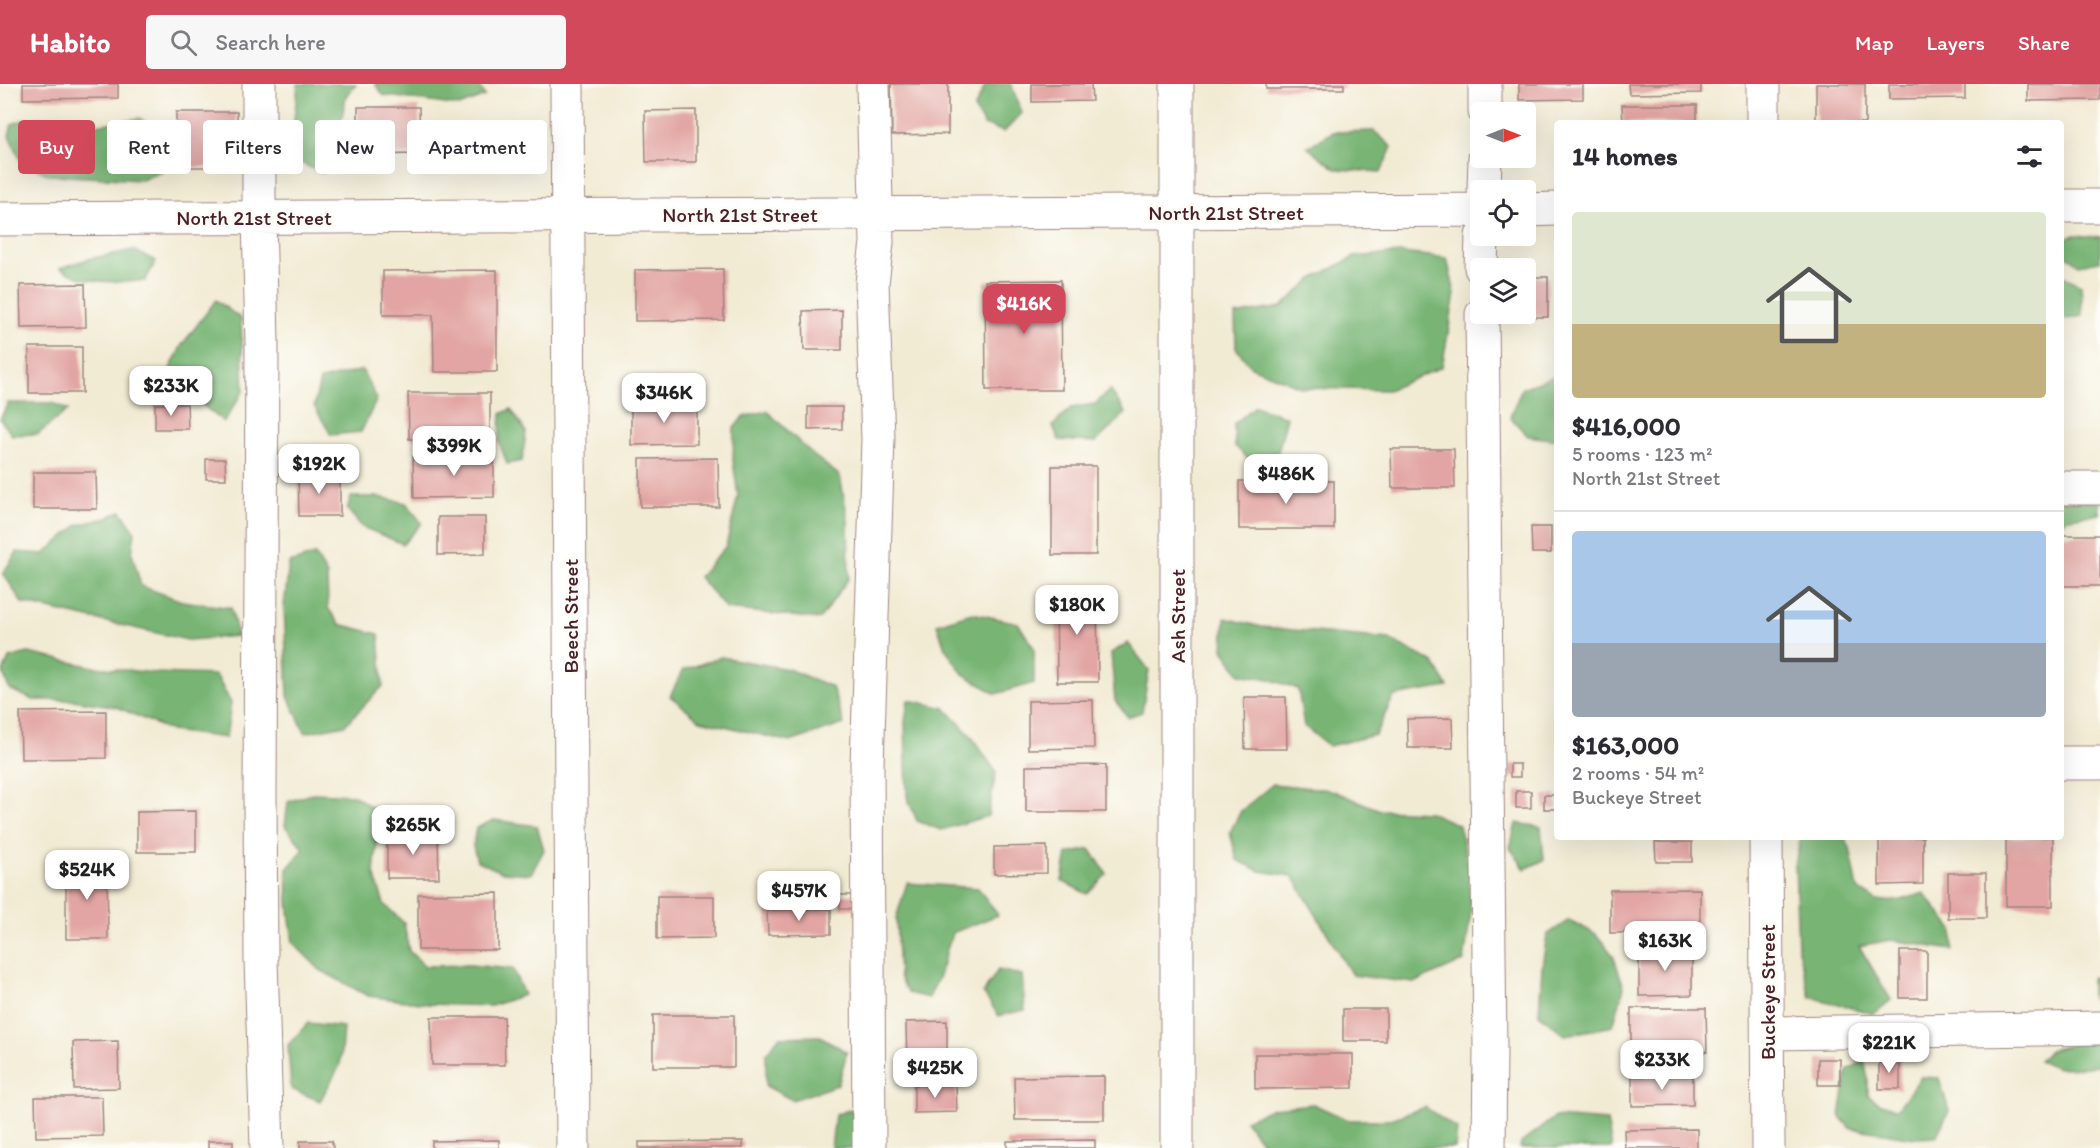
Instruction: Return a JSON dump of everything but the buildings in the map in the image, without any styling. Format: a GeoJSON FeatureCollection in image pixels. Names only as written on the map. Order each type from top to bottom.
{"type":"FeatureCollection","features":[{"type":"Feature","properties":{"kind":"street"},"geometry":{"type":"LineString","coordinates":[[259,84],[262,344],[261,960],[267,1148]]}},
{"type":"Feature","properties":{"kind":"street","name":"Beech Street"},"geometry":{"type":"LineString","coordinates":[[567,84],[573,1148]]}},
{"type":"Feature","properties":{"kind":"street"},"geometry":{"type":"LineString","coordinates":[[869,1148],[867,765],[878,439],[872,283],[877,243],[873,84]]}},
{"type":"Feature","properties":{"kind":"street","name":"Ash Street"},"geometry":{"type":"LineString","coordinates":[[1177,84],[1177,1148]]}},
{"type":"Feature","properties":{"kind":"street"},"geometry":{"type":"LineString","coordinates":[[1485,84],[1485,102]]}},
{"type":"Feature","properties":{"kind":"street"},"geometry":{"type":"LineString","coordinates":[[1763,84],[1763,120]]}},
{"type":"Feature","properties":{"kind":"street"},"geometry":{"type":"LineString","coordinates":[[2064,206],[2100,206]]}},
{"type":"Feature","properties":{"kind":"street"},"geometry":{"type":"LineString","coordinates":[[1536,210],[1554,209]]}},
{"type":"Feature","properties":{"kind":"street","name":"North 21st Street"},"geometry":{"type":"LineString","coordinates":[[0,219],[1470,210]]}},
{"type":"Feature","properties":{"kind":"street"},"geometry":{"type":"LineString","coordinates":[[1482,324],[1490,1048],[1489,1148]]}},
{"type":"Feature","properties":{"kind":"street"},"geometry":{"type":"LineString","coordinates":[[2064,488],[2100,488]]}},
{"type":"Feature","properties":{"kind":"street"},"geometry":{"type":"LineString","coordinates":[[2064,763],[2100,763]]}},
{"type":"Feature","properties":{"kind":"street","name":"Buckeye Street"},"geometry":{"type":"LineString","coordinates":[[1766,840],[1768,1148]]}},
{"type":"Feature","properties":{"kind":"street"},"geometry":{"type":"LineString","coordinates":[[1768,1033],[2100,1028]]}},
{"type":"Feature","properties":{"kind":"green space"},"geometry":{"type":"Polygon","coordinates":[[[298,84],[356,84],[346,96],[341,120],[315,120],[315,170],[303,164],[303,120],[294,120],[298,84]]]}},
{"type":"Feature","properties":{"kind":"green space"},"geometry":{"type":"Polygon","coordinates":[[[375,84],[478,84],[485,96],[459,106],[383,95],[375,84]]]}},
{"type":"Feature","properties":{"kind":"green space"},"geometry":{"type":"Polygon","coordinates":[[[986,84],[1011,84],[1022,113],[1004,132],[984,125],[974,109],[986,84]]]}},
{"type":"Feature","properties":{"kind":"green space"},"geometry":{"type":"Polygon","coordinates":[[[57,117],[72,120],[23,120],[57,117]]]}},
{"type":"Feature","properties":{"kind":"green space"},"geometry":{"type":"Polygon","coordinates":[[[18,122],[18,155],[9,136],[12,124],[18,122]]]}},
{"type":"Feature","properties":{"kind":"green space"},"geometry":{"type":"Polygon","coordinates":[[[107,123],[107,174],[156,174],[142,180],[47,174],[95,174],[95,125],[107,123]]]}},
{"type":"Feature","properties":{"kind":"green space"},"geometry":{"type":"Polygon","coordinates":[[[1374,131],[1392,147],[1381,172],[1336,169],[1307,147],[1333,132],[1374,131]]]}},
{"type":"Feature","properties":{"kind":"green space"},"geometry":{"type":"Polygon","coordinates":[[[2074,235],[2100,237],[2100,261],[2079,265],[2064,252],[2064,239],[2074,235]]]}},
{"type":"Feature","properties":{"kind":"green space"},"geometry":{"type":"Polygon","coordinates":[[[133,250],[156,261],[145,281],[90,280],[60,268],[88,259],[133,250]]]}},
{"type":"Feature","properties":{"kind":"green space"},"geometry":{"type":"Polygon","coordinates":[[[1401,253],[1447,258],[1455,294],[1442,367],[1388,390],[1303,388],[1251,367],[1236,348],[1235,315],[1281,307],[1312,279],[1354,257],[1401,253]]]}},
{"type":"Feature","properties":{"kind":"green space"},"geometry":{"type":"Polygon","coordinates":[[[2064,276],[2081,285],[2083,316],[2064,319],[2064,276]]]}},
{"type":"Feature","properties":{"kind":"green space"},"geometry":{"type":"Polygon","coordinates":[[[216,300],[241,319],[244,390],[224,422],[195,398],[170,369],[182,345],[216,300]]]}},
{"type":"Feature","properties":{"kind":"green space"},"geometry":{"type":"Polygon","coordinates":[[[362,370],[377,399],[361,432],[331,435],[314,406],[320,380],[362,370]]]}},
{"type":"Feature","properties":{"kind":"green space"},"geometry":{"type":"Polygon","coordinates":[[[1554,376],[1554,440],[1528,436],[1510,417],[1522,388],[1554,376]]]}},
{"type":"Feature","properties":{"kind":"green space"},"geometry":{"type":"Polygon","coordinates":[[[1110,390],[1126,413],[1096,442],[1059,440],[1053,426],[1071,408],[1095,404],[1110,390]]]}},
{"type":"Feature","properties":{"kind":"green space"},"geometry":{"type":"Polygon","coordinates":[[[8,403],[52,403],[68,410],[38,434],[12,435],[0,419],[8,403]]]}},
{"type":"Feature","properties":{"kind":"green space"},"geometry":{"type":"Polygon","coordinates":[[[1255,406],[1287,417],[1278,452],[1251,462],[1235,446],[1234,424],[1255,406]]]}},
{"type":"Feature","properties":{"kind":"green space"},"geometry":{"type":"Polygon","coordinates":[[[511,409],[526,432],[522,461],[507,464],[499,442],[501,414],[511,409]]]}},
{"type":"Feature","properties":{"kind":"green space"},"geometry":{"type":"Polygon","coordinates":[[[767,411],[813,455],[840,476],[848,520],[849,578],[820,619],[726,609],[699,577],[726,546],[738,496],[733,461],[734,428],[743,417],[767,411]]]}},
{"type":"Feature","properties":{"kind":"green space"},"geometry":{"type":"Polygon","coordinates":[[[351,497],[379,497],[406,503],[422,523],[403,544],[362,527],[347,509],[351,497]]]}},
{"type":"Feature","properties":{"kind":"green space"},"geometry":{"type":"Polygon","coordinates":[[[2064,500],[2100,502],[2100,514],[2068,518],[2064,521],[2064,500]]]}},
{"type":"Feature","properties":{"kind":"green space"},"geometry":{"type":"Polygon","coordinates":[[[121,511],[135,532],[132,553],[141,586],[182,601],[231,608],[238,636],[188,640],[22,603],[3,573],[17,552],[44,554],[78,525],[107,518],[121,511]]]}},
{"type":"Feature","properties":{"kind":"green space"},"geometry":{"type":"Polygon","coordinates":[[[315,555],[327,575],[328,608],[339,624],[379,634],[383,686],[345,725],[305,733],[288,696],[284,606],[289,563],[315,555]]]}},
{"type":"Feature","properties":{"kind":"green space"},"geometry":{"type":"Polygon","coordinates":[[[972,613],[1018,623],[1034,648],[1034,683],[996,694],[963,674],[945,648],[937,624],[972,613]]]}},
{"type":"Feature","properties":{"kind":"green space"},"geometry":{"type":"Polygon","coordinates":[[[1225,618],[1262,627],[1389,639],[1434,663],[1448,687],[1394,696],[1375,735],[1329,746],[1304,726],[1298,689],[1269,679],[1240,674],[1223,649],[1225,618]]]}},
{"type":"Feature","properties":{"kind":"green space"},"geometry":{"type":"Polygon","coordinates":[[[1128,643],[1149,670],[1142,712],[1128,717],[1115,701],[1111,653],[1128,643]]]}},
{"type":"Feature","properties":{"kind":"green space"},"geometry":{"type":"Polygon","coordinates":[[[28,653],[94,667],[155,673],[216,675],[231,703],[226,738],[171,731],[117,707],[73,700],[33,700],[9,689],[3,672],[9,658],[28,653]]]}},
{"type":"Feature","properties":{"kind":"green space"},"geometry":{"type":"Polygon","coordinates":[[[721,657],[788,669],[832,687],[844,724],[790,742],[700,720],[670,696],[683,670],[721,657]]]}},
{"type":"Feature","properties":{"kind":"green space"},"geometry":{"type":"Polygon","coordinates":[[[908,700],[945,708],[971,736],[996,772],[988,816],[941,830],[917,821],[907,797],[905,722],[908,700]]]}},
{"type":"Feature","properties":{"kind":"green space"},"geometry":{"type":"Polygon","coordinates":[[[1273,784],[1331,790],[1380,810],[1429,812],[1459,825],[1468,863],[1471,912],[1464,961],[1414,983],[1352,975],[1293,876],[1260,871],[1237,860],[1230,832],[1241,811],[1273,784]]]}},
{"type":"Feature","properties":{"kind":"green space"},"geometry":{"type":"Polygon","coordinates":[[[313,793],[354,795],[380,813],[374,873],[384,904],[404,923],[409,951],[425,966],[470,965],[513,969],[524,995],[491,1006],[428,1004],[368,996],[320,970],[293,943],[288,903],[287,869],[304,849],[285,826],[288,802],[313,793]]]}},
{"type":"Feature","properties":{"kind":"green space"},"geometry":{"type":"Polygon","coordinates":[[[494,820],[537,826],[544,850],[531,874],[502,872],[477,861],[473,846],[476,828],[494,820]]]}},
{"type":"Feature","properties":{"kind":"green space"},"geometry":{"type":"Polygon","coordinates":[[[1516,823],[1541,827],[1544,860],[1525,869],[1510,848],[1516,823]]]}},
{"type":"Feature","properties":{"kind":"green space"},"geometry":{"type":"Polygon","coordinates":[[[1800,840],[1846,840],[1850,848],[1858,889],[1877,901],[1901,900],[1924,893],[1953,930],[1953,950],[1891,940],[1859,946],[1891,1000],[1874,1014],[1810,997],[1798,950],[1795,863],[1800,840]]]}},
{"type":"Feature","properties":{"kind":"green space"},"geometry":{"type":"Polygon","coordinates":[[[1090,849],[1107,874],[1087,894],[1062,881],[1067,854],[1090,849]]]}},
{"type":"Feature","properties":{"kind":"green space"},"geometry":{"type":"Polygon","coordinates":[[[907,883],[978,888],[998,915],[952,933],[939,976],[929,998],[908,993],[899,977],[896,918],[907,883]]]}},
{"type":"Feature","properties":{"kind":"green space"},"geometry":{"type":"Polygon","coordinates":[[[1569,920],[1596,934],[1613,955],[1624,987],[1613,1026],[1565,1035],[1539,1014],[1542,966],[1547,935],[1569,920]]]}},
{"type":"Feature","properties":{"kind":"green space"},"geometry":{"type":"Polygon","coordinates":[[[998,970],[1022,975],[1025,1010],[999,1016],[983,993],[998,970]]]}},
{"type":"Feature","properties":{"kind":"green space"},"geometry":{"type":"Polygon","coordinates":[[[2100,974],[2100,999],[2091,999],[2091,978],[2100,974]]]}},
{"type":"Feature","properties":{"kind":"green space"},"geometry":{"type":"Polygon","coordinates":[[[308,1023],[343,1027],[340,1065],[320,1101],[291,1089],[288,1045],[308,1023]]]}},
{"type":"Feature","properties":{"kind":"green space"},"geometry":{"type":"Polygon","coordinates":[[[820,1036],[847,1052],[838,1085],[792,1100],[766,1086],[766,1054],[779,1037],[820,1036]]]}},
{"type":"Feature","properties":{"kind":"green space"},"geometry":{"type":"Polygon","coordinates":[[[2081,1042],[2100,1044],[2100,1064],[2088,1067],[2058,1068],[2039,1060],[2051,1050],[2081,1042]]]}},
{"type":"Feature","properties":{"kind":"green space"},"geometry":{"type":"Polygon","coordinates":[[[1864,1061],[1868,1078],[1868,1096],[1881,1104],[1897,1109],[1921,1077],[1939,1078],[1949,1111],[1936,1137],[1915,1138],[1850,1128],[1840,1117],[1847,1070],[1864,1061]]]}},
{"type":"Feature","properties":{"kind":"green space"},"geometry":{"type":"Polygon","coordinates":[[[1313,1104],[1348,1120],[1387,1120],[1425,1107],[1457,1129],[1455,1148],[1290,1148],[1263,1144],[1245,1120],[1273,1108],[1313,1104]]]}},
{"type":"Feature","properties":{"kind":"green space"},"geometry":{"type":"Polygon","coordinates":[[[851,1109],[861,1128],[857,1148],[831,1148],[835,1115],[851,1109]]]}},
{"type":"Feature","properties":{"kind":"green space"},"geometry":{"type":"Polygon","coordinates":[[[1555,1117],[1607,1121],[1612,1148],[1520,1148],[1521,1143],[1555,1117]]]}}]}
